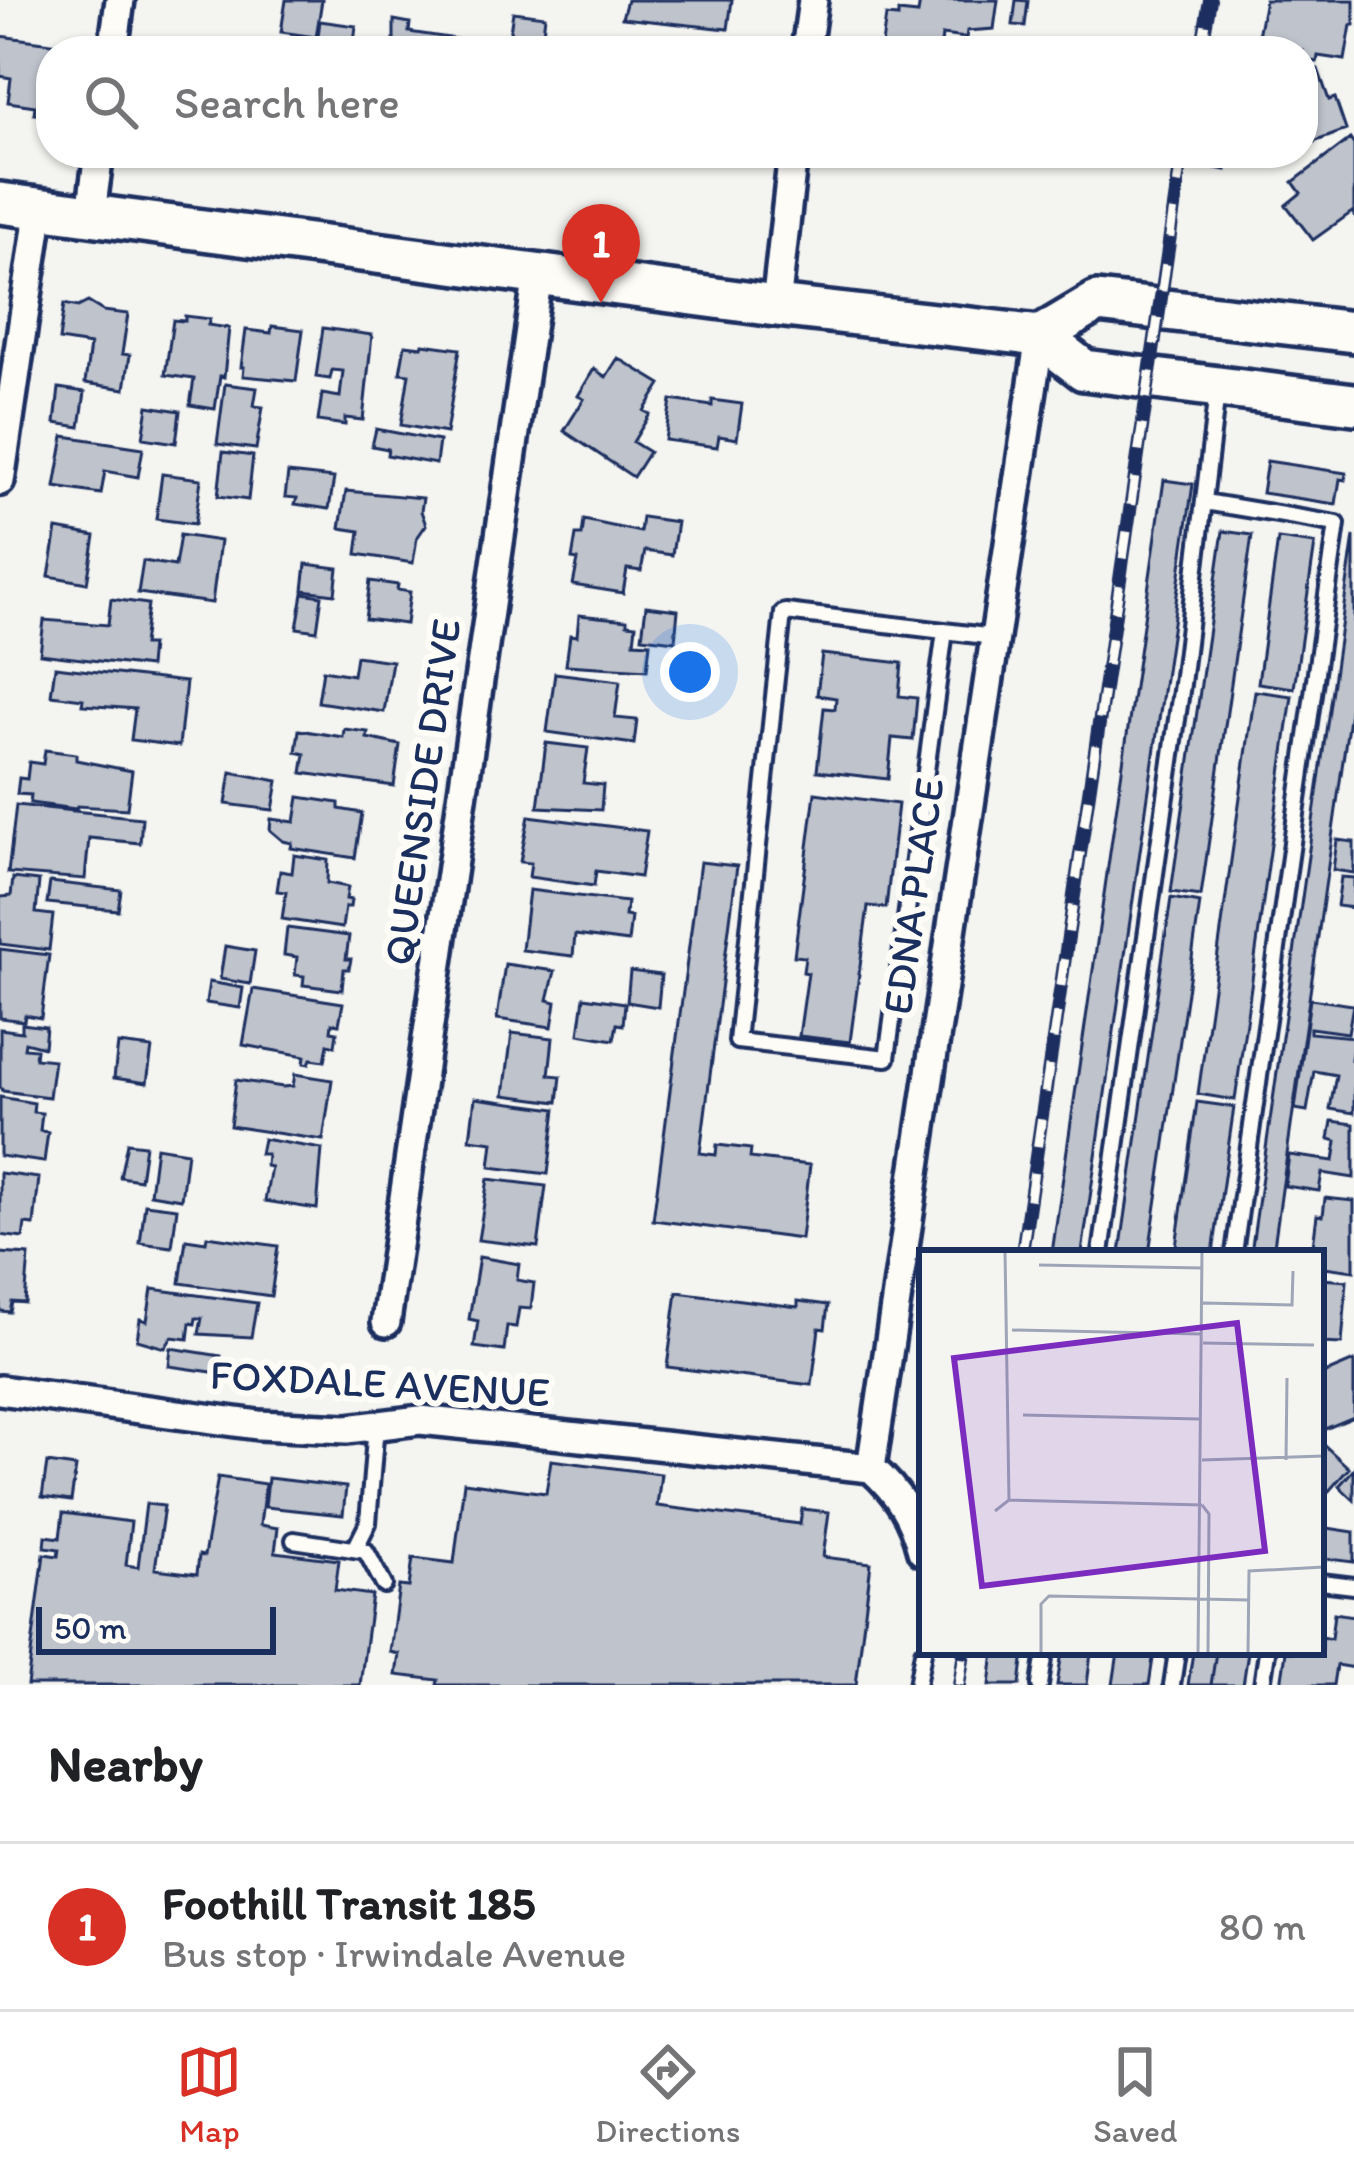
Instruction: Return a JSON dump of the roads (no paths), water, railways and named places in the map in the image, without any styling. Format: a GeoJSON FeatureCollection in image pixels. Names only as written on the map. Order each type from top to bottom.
{"type":"FeatureCollection","features":[{"type":"Feature","properties":{"kind":"main road"},"geometry":{"type":"LineString","coordinates":[[0,203],[776,306],[1040,336],[1084,370],[1354,404]]}},
{"type":"Feature","properties":{"kind":"main road"},"geometry":{"type":"LineString","coordinates":[[1040,336],[1097,302],[1354,332]]}},
{"type":"Feature","properties":{"kind":"street"},"geometry":{"type":"LineString","coordinates":[[115,36],[120,0]]}},
{"type":"Feature","properties":{"kind":"street"},"geometry":{"type":"LineString","coordinates":[[808,36],[813,0]]}},
{"type":"Feature","properties":{"kind":"street"},"geometry":{"type":"LineString","coordinates":[[91,213],[97,168]]}},
{"type":"Feature","properties":{"kind":"street"},"geometry":{"type":"LineString","coordinates":[[776,306],[791,168]]}},
{"type":"Feature","properties":{"kind":"street"},"geometry":{"type":"LineString","coordinates":[[0,481],[40,207]]}},
{"type":"Feature","properties":{"kind":"street","name":"QUEENSIDE DRIVE"},"geometry":{"type":"LineString","coordinates":[[386,1322],[538,274]]}},
{"type":"Feature","properties":{"kind":"street","name":"EDNA PLACE"},"geometry":{"type":"LineString","coordinates":[[871,1468],[1040,336]]}},
{"type":"Feature","properties":{"kind":"street","name":"FOXDALE AVENUE"},"geometry":{"type":"LineString","coordinates":[[0,1390],[258,1425],[347,1429],[420,1420],[871,1468]]}},
{"type":"Feature","properties":{"kind":"street"},"geometry":{"type":"LineString","coordinates":[[871,1468],[891,1486],[914,1519],[919,1539]]}},
{"type":"Feature","properties":{"kind":"lane"},"geometry":{"type":"LineString","coordinates":[[1101,1250],[1218,387]]}},
{"type":"Feature","properties":{"kind":"lane"},"geometry":{"type":"LineString","coordinates":[[1205,502],[1337,524],[1234,1250]]}},
{"type":"Feature","properties":{"kind":"lane"},"geometry":{"type":"LineString","coordinates":[[945,631],[887,1058],[737,1041],[783,614],[945,631],[994,637]]}},
{"type":"Feature","properties":{"kind":"lane"},"geometry":{"type":"LineString","coordinates":[[356,1547],[368,1522],[376,1425]]}},
{"type":"Feature","properties":{"kind":"lane"},"geometry":{"type":"LineString","coordinates":[[294,1540],[356,1547],[371,1558],[384,1586]]}},
{"type":"Feature","properties":{"kind":"lane"},"geometry":{"type":"LineString","coordinates":[[1324,1582],[1354,1586]]}},
{"type":"Feature","properties":{"kind":"lane"},"geometry":{"type":"LineString","coordinates":[[917,1685],[922,1655]]}},
{"type":"Feature","properties":{"kind":"lane"},"geometry":{"type":"LineString","coordinates":[[1040,1685],[1045,1655]]}},
{"type":"Feature","properties":{"kind":"lane"},"geometry":{"type":"LineString","coordinates":[[1172,1685],[1177,1655]]}},
{"type":"Feature","properties":{"kind":"lane"},"geometry":{"type":"LineString","coordinates":[[1262,1685],[1267,1655]]}},
{"type":"Feature","properties":{"kind":"railway"},"geometry":{"type":"LineString","coordinates":[[1204,36],[1210,0]]}},
{"type":"Feature","properties":{"kind":"railway"},"geometry":{"type":"LineString","coordinates":[[1022,1250],[1180,168]]}},
{"type":"Feature","properties":{"kind":"railway"},"geometry":{"type":"LineString","coordinates":[[959,1685],[964,1655]]}},
{"type":"Feature","properties":{"kind":"place","name":"Foothill Transit 185"},"geometry":{"type":"Point","coordinates":[601,303]}}]}
